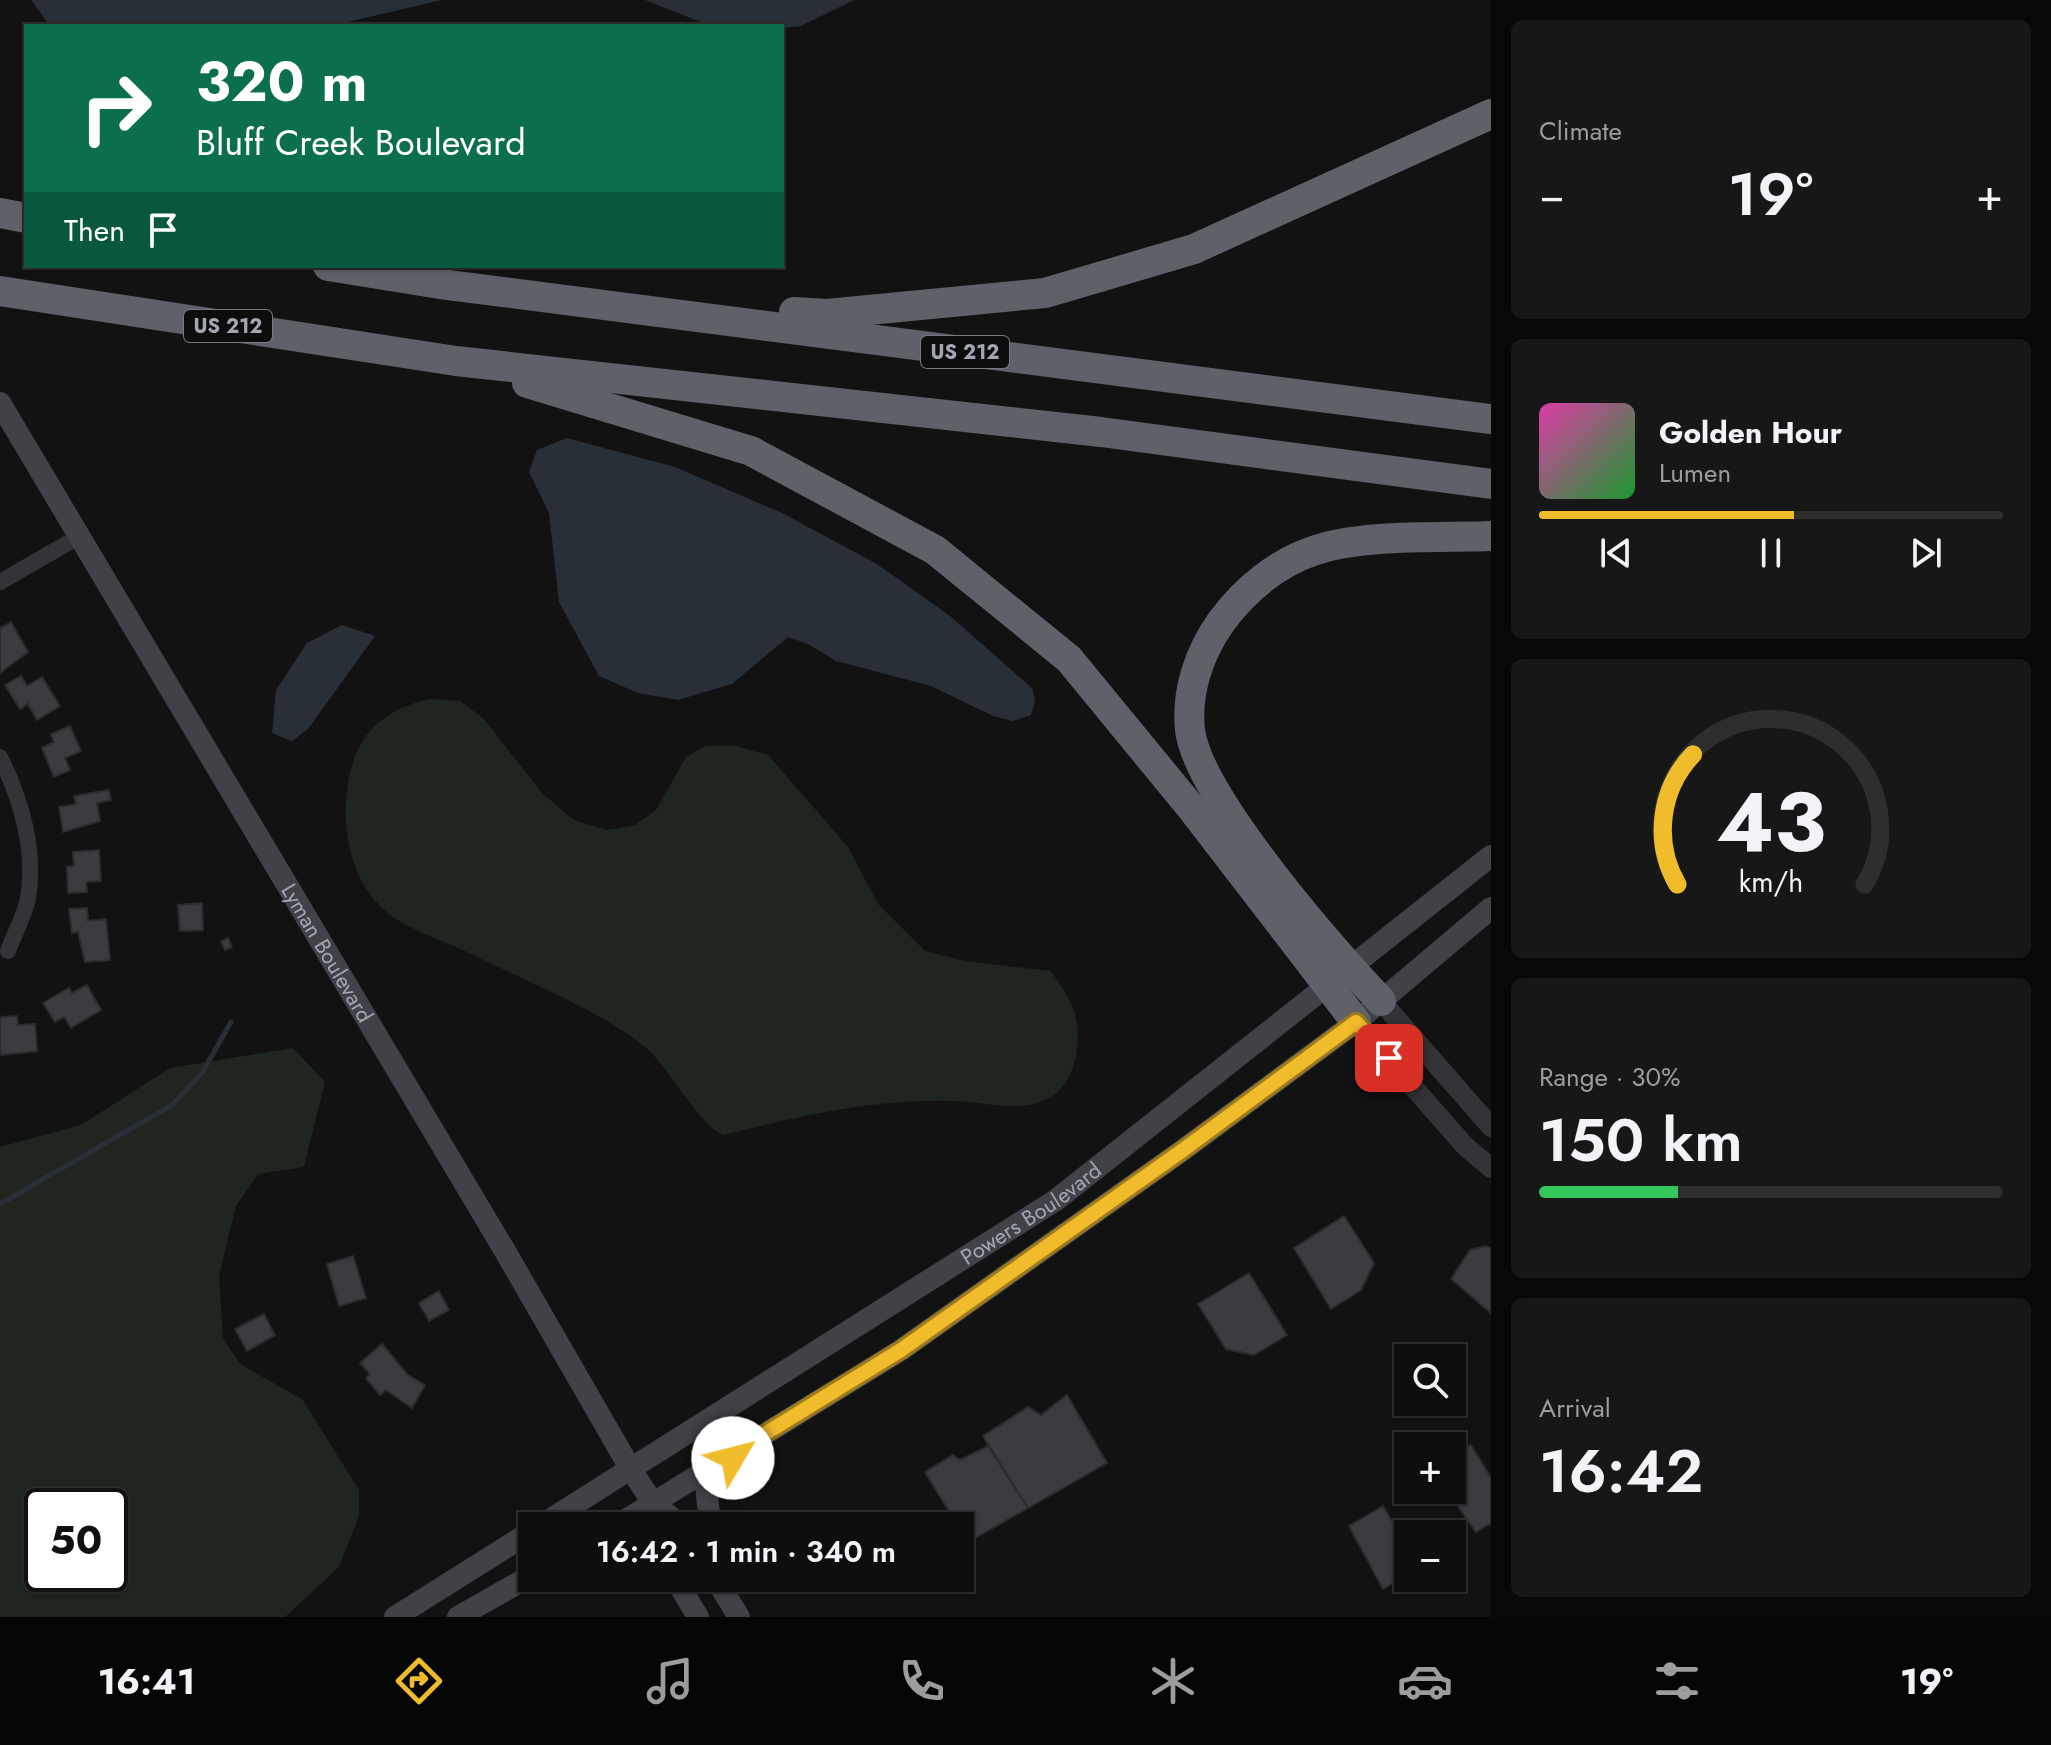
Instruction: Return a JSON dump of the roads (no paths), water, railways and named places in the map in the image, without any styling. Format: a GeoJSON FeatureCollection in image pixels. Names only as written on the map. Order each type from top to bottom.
{"type":"FeatureCollection","features":[{"type":"Feature","properties":{"kind":"highway"},"geometry":{"type":"LineString","coordinates":[[440,284],[827,314],[1045,293],[1194,249],[1491,114]]}},
{"type":"Feature","properties":{"kind":"highway"},"geometry":{"type":"LineString","coordinates":[[0,213],[24,218]]}},
{"type":"Feature","properties":{"kind":"highway","name":"US 212"},"geometry":{"type":"LineString","coordinates":[[340,268],[440,284],[1491,419]]}},
{"type":"Feature","properties":{"kind":"highway","name":"US 212"},"geometry":{"type":"LineString","coordinates":[[0,291],[456,361],[1101,432],[1491,484]]}},
{"type":"Feature","properties":{"kind":"highway"},"geometry":{"type":"LineString","coordinates":[[456,361],[751,451],[935,550],[1069,659],[1193,810],[1338,976],[1381,1001]]}},
{"type":"Feature","properties":{"kind":"highway"},"geometry":{"type":"LineString","coordinates":[[1356,1022],[1338,976],[1212,787],[1190,732],[1192,683],[1208,640],[1238,599],[1276,569],[1317,549],[1377,541],[1491,536]]}},
{"type":"Feature","properties":{"kind":"main road","name":"Lyman Boulevard"},"geometry":{"type":"LineString","coordinates":[[0,403],[630,1468],[653,1503],[664,1512]]}},
{"type":"Feature","properties":{"kind":"main road","name":"Powers Boulevard"},"geometry":{"type":"LineString","coordinates":[[562,1512],[1056,1200],[1491,856]]}},
{"type":"Feature","properties":{"kind":"main road","name":"Powers Boulevard"},"geometry":{"type":"LineString","coordinates":[[639,1512],[901,1350],[1183,1150],[1356,1022],[1491,908]]}},
{"type":"Feature","properties":{"kind":"main road"},"geometry":{"type":"LineString","coordinates":[[709,1512],[706,1484],[750,1443]]}},
{"type":"Feature","properties":{"kind":"main road"},"geometry":{"type":"LineString","coordinates":[[653,1503],[653,1512]]}},
{"type":"Feature","properties":{"kind":"main road"},"geometry":{"type":"LineString","coordinates":[[395,1617],[518,1540]]}},
{"type":"Feature","properties":{"kind":"main road"},"geometry":{"type":"LineString","coordinates":[[458,1617],[518,1583]]}},
{"type":"Feature","properties":{"kind":"main road"},"geometry":{"type":"LineString","coordinates":[[683,1592],[698,1617]]}},
{"type":"Feature","properties":{"kind":"main road"},"geometry":{"type":"LineString","coordinates":[[724,1592],[740,1617]]}},
{"type":"Feature","properties":{"kind":"main road"},"geometry":{"type":"LineString","coordinates":[[731,1592],[740,1617]]}},
{"type":"Feature","properties":{"kind":"street"},"geometry":{"type":"LineString","coordinates":[[0,582],[80,536]]}},
{"type":"Feature","properties":{"kind":"street"},"geometry":{"type":"LineString","coordinates":[[0,757],[13,784],[26,827],[28,866],[28,898],[8,951]]}},
{"type":"Feature","properties":{"kind":"street"},"geometry":{"type":"LineString","coordinates":[[1381,1001],[1491,1127]]}},
{"type":"Feature","properties":{"kind":"street"},"geometry":{"type":"LineString","coordinates":[[1356,1022],[1465,1146],[1491,1168]]}},
{"type":"Feature","properties":{"kind":"waterway"},"geometry":{"type":"LineString","coordinates":[[0,1204],[172,1105],[202,1073],[231,1022]]}}]}
